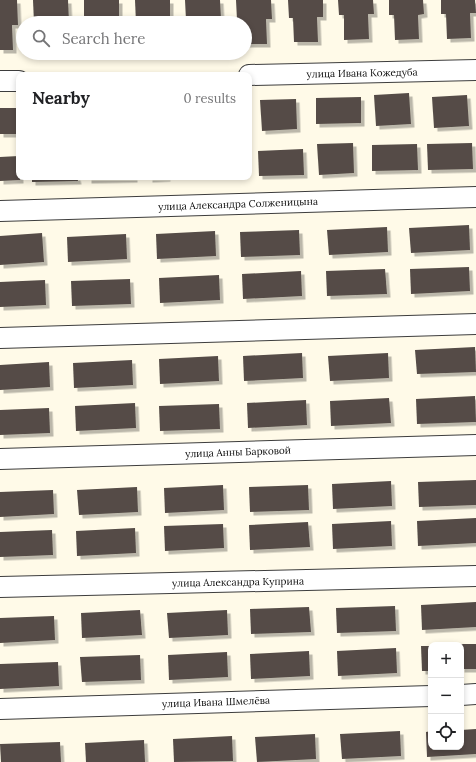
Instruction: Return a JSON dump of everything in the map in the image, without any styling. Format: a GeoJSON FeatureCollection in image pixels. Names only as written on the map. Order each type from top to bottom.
{"type":"FeatureCollection","features":[{"type":"Feature","properties":{"kind":"street","name":"улица Ивана Кожедуба"},"geometry":{"type":"LineString","coordinates":[[252,75],[476,70]]}},
{"type":"Feature","properties":{"kind":"street"},"geometry":{"type":"LineString","coordinates":[[0,81],[16,81]]}},
{"type":"Feature","properties":{"kind":"street","name":"улица Александра Солженицына"},"geometry":{"type":"LineString","coordinates":[[0,211],[476,197]]}},
{"type":"Feature","properties":{"kind":"street"},"geometry":{"type":"LineString","coordinates":[[0,338],[476,324]]}},
{"type":"Feature","properties":{"kind":"street","name":"улица Анны Барковой"},"geometry":{"type":"LineString","coordinates":[[0,459],[476,445]]}},
{"type":"Feature","properties":{"kind":"street","name":"улица Александра Куприна"},"geometry":{"type":"LineString","coordinates":[[0,588],[476,576]]}},
{"type":"Feature","properties":{"kind":"street"},"geometry":{"type":"LineString","coordinates":[[464,695],[476,694]]}},
{"type":"Feature","properties":{"kind":"street","name":"улица Ивана Шмелёва"},"geometry":{"type":"LineString","coordinates":[[0,709],[428,696]]}},
{"type":"Feature","properties":{"kind":"building"},"geometry":{"type":"Polygon","coordinates":[[[0,0],[17,0],[18,16],[16,16],[16,25],[12,25],[13,50],[0,50],[0,0]]]}},
{"type":"Feature","properties":{"kind":"building"},"geometry":{"type":"Polygon","coordinates":[[[33,0],[68,0],[69,16],[34,16],[33,0]]]}},
{"type":"Feature","properties":{"kind":"building"},"geometry":{"type":"Polygon","coordinates":[[[84,0],[119,0],[119,16],[84,16],[84,0]]]}},
{"type":"Feature","properties":{"kind":"building"},"geometry":{"type":"Polygon","coordinates":[[[135,0],[170,0],[170,16],[136,16],[135,0]]]}},
{"type":"Feature","properties":{"kind":"building"},"geometry":{"type":"Polygon","coordinates":[[[185,0],[220,0],[221,16],[186,16],[185,0]]]}},
{"type":"Feature","properties":{"kind":"building"},"geometry":{"type":"Polygon","coordinates":[[[236,0],[271,0],[272,19],[266,19],[267,44],[252,44],[252,16],[237,16],[236,0]]]}},
{"type":"Feature","properties":{"kind":"building"},"geometry":{"type":"Polygon","coordinates":[[[288,0],[323,0],[323,17],[317,17],[318,42],[294,42],[293,18],[289,18],[288,0]]]}},
{"type":"Feature","properties":{"kind":"building"},"geometry":{"type":"Polygon","coordinates":[[[338,0],[373,0],[374,14],[368,14],[369,39],[344,40],[344,15],[339,15],[338,0]]]}},
{"type":"Feature","properties":{"kind":"building"},"geometry":{"type":"Polygon","coordinates":[[[389,0],[423,0],[424,14],[418,15],[419,39],[395,40],[394,15],[389,15],[389,0]]]}},
{"type":"Feature","properties":{"kind":"building"},"geometry":{"type":"Polygon","coordinates":[[[441,0],[475,0],[476,13],[470,13],[471,38],[447,39],[446,14],[441,14],[441,0]]]}},
{"type":"Feature","properties":{"kind":"building"},"geometry":{"type":"Polygon","coordinates":[[[409,93],[411,124],[376,126],[374,95],[409,93]]]}},
{"type":"Feature","properties":{"kind":"building"},"geometry":{"type":"Polygon","coordinates":[[[467,95],[469,126],[434,128],[432,97],[467,95]]]}},
{"type":"Feature","properties":{"kind":"building"},"geometry":{"type":"Polygon","coordinates":[[[361,97],[361,123],[316,124],[316,98],[361,97]]]}},
{"type":"Feature","properties":{"kind":"building"},"geometry":{"type":"Polygon","coordinates":[[[296,99],[297,129],[262,131],[260,100],[296,99]]]}},
{"type":"Feature","properties":{"kind":"building"},"geometry":{"type":"Polygon","coordinates":[[[0,108],[16,108],[16,134],[0,134],[0,108]]]}},
{"type":"Feature","properties":{"kind":"building"},"geometry":{"type":"Polygon","coordinates":[[[353,143],[354,173],[319,175],[317,144],[353,143]]]}},
{"type":"Feature","properties":{"kind":"building"},"geometry":{"type":"Polygon","coordinates":[[[472,143],[473,169],[428,170],[427,144],[472,143]]]}},
{"type":"Feature","properties":{"kind":"building"},"geometry":{"type":"Polygon","coordinates":[[[417,144],[418,170],[372,171],[372,145],[417,144]]]}},
{"type":"Feature","properties":{"kind":"building"},"geometry":{"type":"Polygon","coordinates":[[[303,149],[304,175],[259,176],[258,151],[303,149]]]}},
{"type":"Feature","properties":{"kind":"building"},"geometry":{"type":"Polygon","coordinates":[[[16,156],[16,180],[20,180],[0,181],[0,157],[16,156]]]}},
{"type":"Feature","properties":{"kind":"building"},"geometry":{"type":"Polygon","coordinates":[[[32,180],[78,181],[32,182],[32,180]]]}},
{"type":"Feature","properties":{"kind":"building"},"geometry":{"type":"Polygon","coordinates":[[[469,225],[470,250],[411,253],[409,228],[469,225]]]}},
{"type":"Feature","properties":{"kind":"building"},"geometry":{"type":"Polygon","coordinates":[[[387,227],[388,252],[329,255],[327,230],[387,227]]]}},
{"type":"Feature","properties":{"kind":"building"},"geometry":{"type":"Polygon","coordinates":[[[299,230],[300,255],[241,257],[240,232],[299,230]]]}},
{"type":"Feature","properties":{"kind":"building"},"geometry":{"type":"Polygon","coordinates":[[[215,231],[216,256],[157,259],[156,234],[215,231]]]}},
{"type":"Feature","properties":{"kind":"building"},"geometry":{"type":"Polygon","coordinates":[[[42,233],[44,262],[0,265],[0,236],[42,233]]]}},
{"type":"Feature","properties":{"kind":"building"},"geometry":{"type":"Polygon","coordinates":[[[126,234],[127,259],[68,262],[67,237],[126,234]]]}},
{"type":"Feature","properties":{"kind":"building"},"geometry":{"type":"Polygon","coordinates":[[[469,267],[470,291],[411,294],[410,269],[469,267]]]}},
{"type":"Feature","properties":{"kind":"building"},"geometry":{"type":"Polygon","coordinates":[[[385,269],[387,294],[327,296],[326,271],[385,269]]]}},
{"type":"Feature","properties":{"kind":"building"},"geometry":{"type":"Polygon","coordinates":[[[301,271],[302,296],[243,299],[242,274],[301,271]]]}},
{"type":"Feature","properties":{"kind":"building"},"geometry":{"type":"Polygon","coordinates":[[[219,275],[220,300],[160,303],[159,278],[219,275]]]}},
{"type":"Feature","properties":{"kind":"building"},"geometry":{"type":"Polygon","coordinates":[[[130,279],[131,304],[72,306],[71,281],[130,279]]]}},
{"type":"Feature","properties":{"kind":"building"},"geometry":{"type":"Polygon","coordinates":[[[45,280],[46,305],[0,307],[0,282],[45,280]]]}},
{"type":"Feature","properties":{"kind":"building"},"geometry":{"type":"Polygon","coordinates":[[[475,347],[476,372],[417,374],[415,350],[475,347]]]}},
{"type":"Feature","properties":{"kind":"building"},"geometry":{"type":"Polygon","coordinates":[[[302,353],[303,378],[244,381],[243,356],[302,353]]]}},
{"type":"Feature","properties":{"kind":"building"},"geometry":{"type":"Polygon","coordinates":[[[388,353],[389,378],[330,381],[328,356],[388,353]]]}},
{"type":"Feature","properties":{"kind":"building"},"geometry":{"type":"Polygon","coordinates":[[[218,356],[219,381],[160,384],[159,359],[218,356]]]}},
{"type":"Feature","properties":{"kind":"building"},"geometry":{"type":"Polygon","coordinates":[[[132,360],[133,385],[74,388],[73,363],[132,360]]]}},
{"type":"Feature","properties":{"kind":"building"},"geometry":{"type":"Polygon","coordinates":[[[49,362],[50,387],[0,390],[0,365],[49,362]]]}},
{"type":"Feature","properties":{"kind":"building"},"geometry":{"type":"Polygon","coordinates":[[[475,396],[476,422],[417,424],[416,399],[475,396]]]}},
{"type":"Feature","properties":{"kind":"building"},"geometry":{"type":"Polygon","coordinates":[[[389,398],[391,423],[331,426],[330,401],[389,398]]]}},
{"type":"Feature","properties":{"kind":"building"},"geometry":{"type":"Polygon","coordinates":[[[306,400],[307,425],[248,428],[247,403],[306,400]]]}},
{"type":"Feature","properties":{"kind":"building"},"geometry":{"type":"Polygon","coordinates":[[[135,403],[136,428],[76,431],[75,406],[135,403]]]}},
{"type":"Feature","properties":{"kind":"building"},"geometry":{"type":"Polygon","coordinates":[[[219,404],[220,429],[160,431],[159,406],[219,404]]]}},
{"type":"Feature","properties":{"kind":"building"},"geometry":{"type":"Polygon","coordinates":[[[49,408],[50,433],[0,435],[0,410],[49,408]]]}},
{"type":"Feature","properties":{"kind":"building"},"geometry":{"type":"Polygon","coordinates":[[[476,480],[476,505],[419,507],[418,482],[476,480]]]}},
{"type":"Feature","properties":{"kind":"building"},"geometry":{"type":"Polygon","coordinates":[[[391,481],[392,506],[333,509],[332,484],[391,481]]]}},
{"type":"Feature","properties":{"kind":"building"},"geometry":{"type":"Polygon","coordinates":[[[223,485],[224,510],[165,513],[164,488],[223,485]]]}},
{"type":"Feature","properties":{"kind":"building"},"geometry":{"type":"Polygon","coordinates":[[[308,485],[309,510],[250,512],[249,487],[308,485]]]}},
{"type":"Feature","properties":{"kind":"building"},"geometry":{"type":"Polygon","coordinates":[[[137,487],[138,512],[79,515],[77,490],[137,487]]]}},
{"type":"Feature","properties":{"kind":"building"},"geometry":{"type":"Polygon","coordinates":[[[53,490],[54,514],[0,517],[0,492],[53,490]]]}},
{"type":"Feature","properties":{"kind":"building"},"geometry":{"type":"Polygon","coordinates":[[[476,518],[476,543],[418,546],[417,521],[476,518]]]}},
{"type":"Feature","properties":{"kind":"building"},"geometry":{"type":"Polygon","coordinates":[[[391,521],[392,546],[333,549],[332,524],[391,521]]]}},
{"type":"Feature","properties":{"kind":"building"},"geometry":{"type":"Polygon","coordinates":[[[308,522],[310,547],[250,550],[249,525],[308,522]]]}},
{"type":"Feature","properties":{"kind":"building"},"geometry":{"type":"Polygon","coordinates":[[[223,524],[224,548],[165,551],[164,526],[223,524]]]}},
{"type":"Feature","properties":{"kind":"building"},"geometry":{"type":"Polygon","coordinates":[[[135,528],[136,553],[77,556],[76,531],[135,528]]]}},
{"type":"Feature","properties":{"kind":"building"},"geometry":{"type":"Polygon","coordinates":[[[52,530],[53,555],[0,557],[0,532],[52,530]]]}},
{"type":"Feature","properties":{"kind":"building"},"geometry":{"type":"Polygon","coordinates":[[[476,602],[476,627],[422,630],[421,605],[476,602]]]}},
{"type":"Feature","properties":{"kind":"building"},"geometry":{"type":"Polygon","coordinates":[[[395,606],[396,631],[337,633],[336,608],[395,606]]]}},
{"type":"Feature","properties":{"kind":"building"},"geometry":{"type":"Polygon","coordinates":[[[309,607],[311,632],[251,634],[250,609],[309,607]]]}},
{"type":"Feature","properties":{"kind":"building"},"geometry":{"type":"Polygon","coordinates":[[[140,610],[142,635],[82,638],[81,613],[140,610]]]}},
{"type":"Feature","properties":{"kind":"building"},"geometry":{"type":"Polygon","coordinates":[[[227,610],[228,635],[169,638],[167,613],[227,610]]]}},
{"type":"Feature","properties":{"kind":"building"},"geometry":{"type":"Polygon","coordinates":[[[54,616],[55,640],[0,643],[0,618],[54,616]]]}},
{"type":"Feature","properties":{"kind":"building"},"geometry":{"type":"Polygon","coordinates":[[[464,644],[476,644],[476,669],[464,669],[464,644]]]}},
{"type":"Feature","properties":{"kind":"building"},"geometry":{"type":"Polygon","coordinates":[[[421,646],[428,646],[428,671],[422,671],[421,646]]]}},
{"type":"Feature","properties":{"kind":"building"},"geometry":{"type":"Polygon","coordinates":[[[396,648],[397,673],[338,676],[337,651],[396,648]]]}},
{"type":"Feature","properties":{"kind":"building"},"geometry":{"type":"Polygon","coordinates":[[[309,651],[310,676],[251,679],[250,654],[309,651]]]}},
{"type":"Feature","properties":{"kind":"building"},"geometry":{"type":"Polygon","coordinates":[[[227,652],[228,677],[169,680],[168,655],[227,652]]]}},
{"type":"Feature","properties":{"kind":"building"},"geometry":{"type":"Polygon","coordinates":[[[140,655],[141,680],[82,682],[80,657],[140,655]]]}},
{"type":"Feature","properties":{"kind":"building"},"geometry":{"type":"Polygon","coordinates":[[[58,662],[59,686],[0,689],[0,664],[58,662]]]}},
{"type":"Feature","properties":{"kind":"building"},"geometry":{"type":"Polygon","coordinates":[[[476,729],[476,754],[427,757],[426,732],[428,732],[428,750],[464,750],[464,730],[476,729]]]}},
{"type":"Feature","properties":{"kind":"building"},"geometry":{"type":"Polygon","coordinates":[[[400,731],[401,756],[342,759],[340,734],[400,731]]]}},
{"type":"Feature","properties":{"kind":"building"},"geometry":{"type":"Polygon","coordinates":[[[315,734],[316,759],[257,762],[255,737],[315,734]]]}},
{"type":"Feature","properties":{"kind":"building"},"geometry":{"type":"Polygon","coordinates":[[[232,736],[233,761],[174,762],[173,739],[232,736]]]}},
{"type":"Feature","properties":{"kind":"building"},"geometry":{"type":"Polygon","coordinates":[[[144,740],[145,762],[86,762],[85,743],[144,740]]]}},
{"type":"Feature","properties":{"kind":"building"},"geometry":{"type":"Polygon","coordinates":[[[60,742],[61,762],[1,762],[0,744],[60,742]]]}}]}
